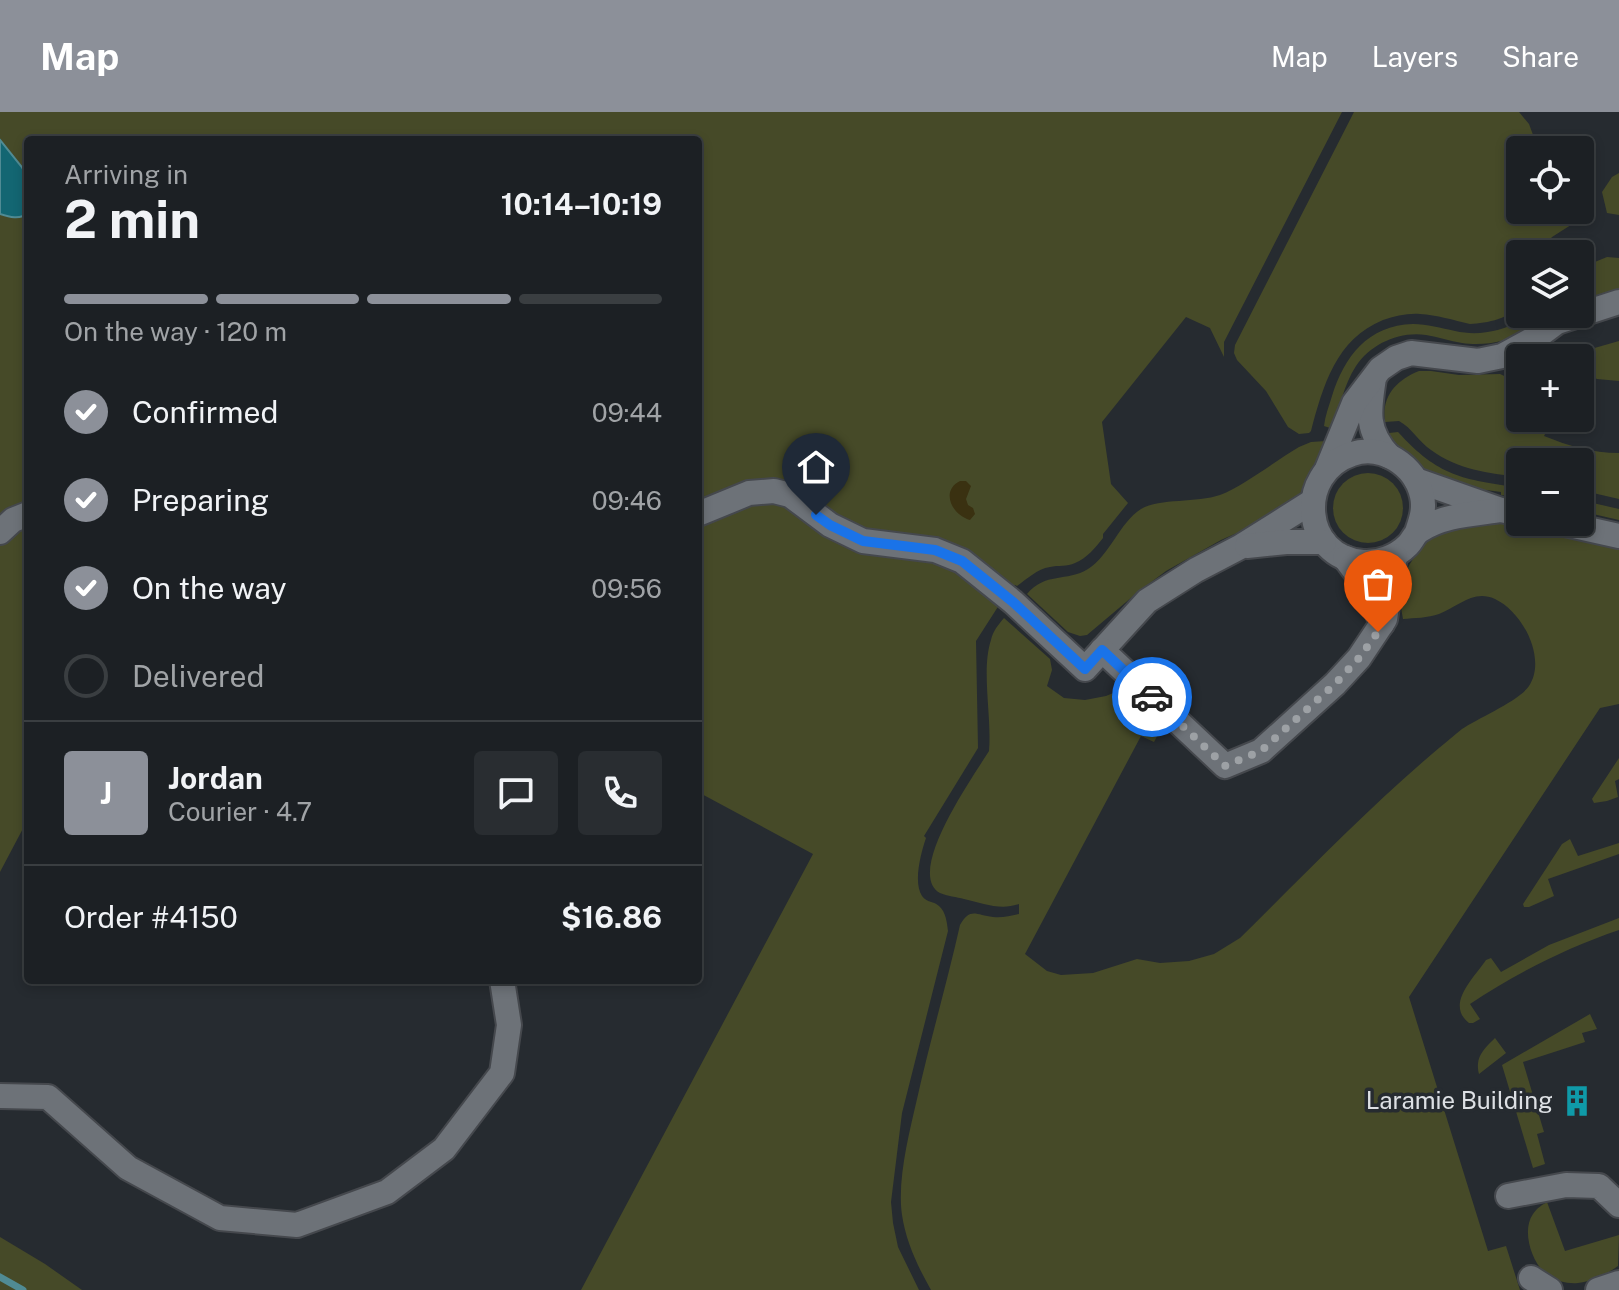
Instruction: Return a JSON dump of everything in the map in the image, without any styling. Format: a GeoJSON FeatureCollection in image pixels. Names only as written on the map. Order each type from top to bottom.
{"type":"FeatureCollection","features":[{"type":"Feature","properties":{"kind":"street"},"geometry":{"type":"LineString","coordinates":[[1375,375],[1370,413],[1374,438],[1416,480],[1422,497],[1423,515],[1417,532],[1395,556],[1379,562],[1362,562],[1345,558],[1324,542],[1317,530],[1313,501],[1317,484],[1327,469],[1354,403],[1375,375],[1387,364],[1411,353],[1478,361],[1502,356],[1557,322],[1619,302]]}},
{"type":"Feature","properties":{"kind":"street"},"geometry":{"type":"LineString","coordinates":[[1327,469],[1355,453],[1371,452],[1389,456]]}},
{"type":"Feature","properties":{"kind":"street"},"geometry":{"type":"LineString","coordinates":[[1416,480],[1506,510]]}},
{"type":"Feature","properties":{"kind":"street"},"geometry":{"type":"LineString","coordinates":[[702,512],[749,493],[774,491],[790,495],[830,525],[863,541],[935,550],[962,561],[1013,602],[1085,669],[1147,601],[1313,501]]}},
{"type":"Feature","properties":{"kind":"street"},"geometry":{"type":"LineString","coordinates":[[1417,532],[1453,516],[1506,512]]}},
{"type":"Feature","properties":{"kind":"street"},"geometry":{"type":"LineString","coordinates":[[0,532],[13,520],[24,516]]}},
{"type":"Feature","properties":{"kind":"street"},"geometry":{"type":"LineString","coordinates":[[1594,530],[1619,536]]}},
{"type":"Feature","properties":{"kind":"street"},"geometry":{"type":"LineString","coordinates":[[1240,547],[1324,542]]}},
{"type":"Feature","properties":{"kind":"street"},"geometry":{"type":"LineString","coordinates":[[1102,650],[1225,766],[1261,751],[1359,658],[1385,619],[1395,556]]}},
{"type":"Feature","properties":{"kind":"street"},"geometry":{"type":"LineString","coordinates":[[1345,558],[1373,600],[1382,624]]}},
{"type":"Feature","properties":{"kind":"street"},"geometry":{"type":"LineString","coordinates":[[0,1096],[48,1097],[128,1168],[220,1218],[297,1225],[387,1192],[444,1149],[502,1073],[509,1025],[503,984]]}},
{"type":"Feature","properties":{"kind":"street"},"geometry":{"type":"LineString","coordinates":[[1508,1196],[1566,1185],[1599,1186],[1619,1205]]}},
{"type":"Feature","properties":{"kind":"street"},"geometry":{"type":"LineString","coordinates":[[1598,1290],[1619,1283]]}},
{"type":"Feature","properties":{"kind":"green space"},"geometry":{"type":"Polygon","coordinates":[[[0,112],[1342,112],[1224,342],[1224,357],[1210,328],[1186,317],[1102,422],[1111,484],[1128,503],[1100,542],[1083,558],[1072,564],[1041,570],[1010,588],[976,641],[978,748],[924,836],[918,875],[922,896],[941,908],[948,931],[902,1113],[891,1202],[898,1247],[919,1290],[581,1290],[813,854],[702,794],[702,136],[24,136],[24,827],[0,872],[0,112]]]}},
{"type":"Feature","properties":{"kind":"green space"},"geometry":{"type":"Polygon","coordinates":[[[1354,112],[1519,112],[1529,124],[1533,136],[1506,136],[1506,224],[1572,224],[1550,240],[1506,240],[1506,315],[1470,324],[1433,315],[1411,314],[1383,320],[1367,328],[1354,339],[1334,366],[1309,433],[1299,434],[1288,427],[1266,391],[1237,360],[1235,345],[1354,112]]]}},
{"type":"Feature","properties":{"kind":"green space"},"geometry":{"type":"Polygon","coordinates":[[[1619,173],[1619,215],[1607,213],[1602,192],[1612,177],[1619,173]]]}},
{"type":"Feature","properties":{"kind":"green space"},"geometry":{"type":"Polygon","coordinates":[[[1607,257],[1619,258],[1619,290],[1594,296],[1594,262],[1607,257]]]}},
{"type":"Feature","properties":{"kind":"green space"},"geometry":{"type":"Polygon","coordinates":[[[1413,324],[1480,333],[1526,328],[1512,337],[1487,344],[1416,334],[1396,337],[1378,345],[1362,358],[1352,373],[1333,429],[1324,426],[1343,368],[1360,346],[1383,330],[1413,324]]]}},
{"type":"Feature","properties":{"kind":"green space"},"geometry":{"type":"Polygon","coordinates":[[[1619,341],[1619,381],[1594,378],[1594,348],[1619,341]]]}},
{"type":"Feature","properties":{"kind":"green space"},"geometry":{"type":"Polygon","coordinates":[[[1419,371],[1459,375],[1500,374],[1506,377],[1506,432],[1546,432],[1544,436],[1581,448],[1506,448],[1506,475],[1463,466],[1441,457],[1399,421],[1385,422],[1388,397],[1403,379],[1419,371]]]}},
{"type":"Feature","properties":{"kind":"green space"},"geometry":{"type":"Polygon","coordinates":[[[1398,432],[1426,458],[1453,474],[1506,486],[1506,496],[1486,490],[1485,493],[1429,473],[1395,446],[1389,433],[1398,432]]]}},
{"type":"Feature","properties":{"kind":"green space"},"geometry":{"type":"Polygon","coordinates":[[[1326,441],[1312,478],[1290,503],[1262,522],[1221,540],[1166,571],[1087,635],[1068,632],[1027,594],[1041,583],[1088,569],[1103,556],[1127,522],[1141,509],[1158,503],[1220,495],[1299,447],[1326,441]]]}},
{"type":"Feature","properties":{"kind":"green space"},"geometry":{"type":"Polygon","coordinates":[[[1594,451],[1619,453],[1619,499],[1594,493],[1594,451]]]}},
{"type":"Feature","properties":{"kind":"green space"},"geometry":{"type":"Polygon","coordinates":[[[1368,473],[1393,483],[1403,508],[1393,533],[1368,543],[1343,533],[1333,508],[1343,483],[1368,473]]]}},
{"type":"Feature","properties":{"kind":"green space"},"geometry":{"type":"Polygon","coordinates":[[[1594,503],[1619,509],[1619,520],[1594,514],[1594,503]]]}},
{"type":"Feature","properties":{"kind":"green space"},"geometry":{"type":"Polygon","coordinates":[[[1506,522],[1506,536],[1575,536],[1619,545],[1619,704],[1600,708],[1409,997],[1488,1251],[1506,1246],[1520,1290],[931,1290],[910,1245],[901,1201],[905,1157],[922,1077],[960,925],[970,914],[1006,917],[1019,914],[1019,904],[998,907],[946,895],[940,893],[931,882],[930,866],[936,845],[958,801],[989,751],[987,665],[992,637],[998,626],[1004,618],[1050,659],[1052,670],[1047,686],[1064,698],[1085,700],[1118,691],[1135,695],[1166,719],[1154,742],[1141,736],[1025,954],[1047,971],[1061,975],[1093,973],[1137,959],[1160,963],[1189,961],[1214,954],[1240,938],[1413,770],[1462,729],[1508,703],[1529,686],[1535,663],[1529,637],[1515,614],[1495,599],[1480,596],[1439,614],[1403,619],[1401,587],[1413,559],[1443,530],[1471,523],[1506,522]]]}},
{"type":"Feature","properties":{"kind":"green space"},"geometry":{"type":"Polygon","coordinates":[[[1619,758],[1619,779],[1615,781],[1618,797],[1594,803],[1592,799],[1619,758]]]}},
{"type":"Feature","properties":{"kind":"green space"},"geometry":{"type":"Polygon","coordinates":[[[1570,839],[1578,856],[1619,843],[1619,854],[1548,879],[1554,896],[1524,907],[1523,904],[1562,844],[1570,839]]]}},
{"type":"Feature","properties":{"kind":"green space"},"geometry":{"type":"Polygon","coordinates":[[[1619,918],[1619,930],[1542,962],[1470,1004],[1480,1019],[1469,1023],[1462,1016],[1460,1008],[1464,991],[1486,960],[1491,958],[1501,972],[1549,945],[1619,918]]]}},
{"type":"Feature","properties":{"kind":"green space"},"geometry":{"type":"Polygon","coordinates":[[[1590,1014],[1597,1029],[1582,1033],[1585,1042],[1523,1062],[1544,1132],[1537,1134],[1545,1164],[1533,1168],[1502,1065],[1590,1014]]]}},
{"type":"Feature","properties":{"kind":"green space"},"geometry":{"type":"Polygon","coordinates":[[[1495,1038],[1506,1053],[1479,1074],[1479,1058],[1495,1038]]]}},
{"type":"Feature","properties":{"kind":"green space"},"geometry":{"type":"Polygon","coordinates":[[[1547,1202],[1565,1251],[1619,1235],[1618,1266],[1599,1277],[1578,1283],[1562,1282],[1542,1271],[1530,1247],[1528,1229],[1533,1214],[1547,1202]]]}},
{"type":"Feature","properties":{"kind":"green space"},"geometry":{"type":"Polygon","coordinates":[[[0,1237],[45,1264],[82,1290],[0,1290],[0,1237]]]}},
{"type":"Feature","properties":{"kind":"sand"},"geometry":{"type":"Polygon","coordinates":[[[960,481],[966,481],[971,486],[966,499],[975,514],[970,520],[958,513],[951,502],[951,491],[960,481]]]}},
{"type":"Feature","properties":{"kind":"water"},"geometry":{"type":"Polygon","coordinates":[[[0,140],[24,171],[24,216],[0,214],[0,140]]]}},
{"type":"Feature","properties":{"kind":"waterway"},"geometry":{"type":"LineString","coordinates":[[0,1277],[23,1290]]}},
{"type":"Feature","properties":{"kind":"way so far"},"geometry":{"type":"LineString","coordinates":[[1152,697],[1225,766],[1261,751],[1335,684],[1378,632]]}},
{"type":"Feature","properties":{"kind":"place","name":"Laramie Building"},"geometry":{"type":"Point","coordinates":[1577,1101]}},
{"type":"Feature","properties":{"kind":"route"},"geometry":{"type":"LineString","coordinates":[[816,515],[863,541],[935,550],[962,561],[1013,602],[1085,669],[1102,650],[1152,697]]}}]}
